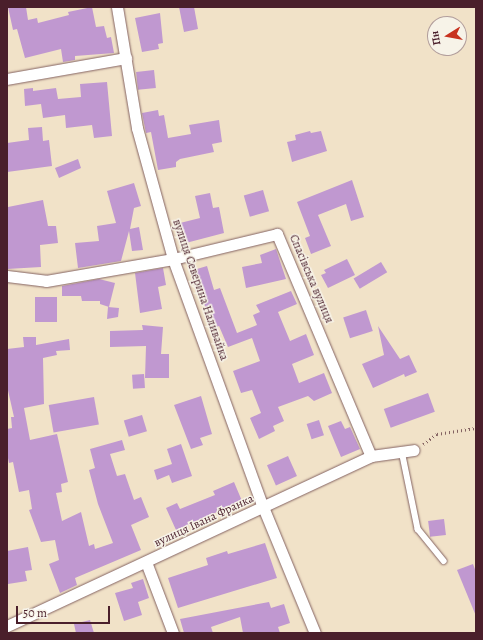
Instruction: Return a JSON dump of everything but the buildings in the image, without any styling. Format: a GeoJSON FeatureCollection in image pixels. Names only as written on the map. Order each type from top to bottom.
{"type":"FeatureCollection","features":[{"type":"Feature","properties":{"kind":"street","name":"вулиця Северина Наливайка"},"geometry":{"type":"LineString","coordinates":[[117,7],[137,128],[173,259],[263,507],[282,549],[316,633]]}},
{"type":"Feature","properties":{"kind":"street"},"geometry":{"type":"LineString","coordinates":[[7,79],[126,58]]}},
{"type":"Feature","properties":{"kind":"street","name":"Спасівська вулиця"},"geometry":{"type":"LineString","coordinates":[[7,276],[46,281],[173,259],[278,234],[371,456]]}},
{"type":"Feature","properties":{"kind":"street","name":"вулиця Івана Франка"},"geometry":{"type":"LineString","coordinates":[[7,626],[371,456],[414,450]]}},
{"type":"Feature","properties":{"kind":"street"},"geometry":{"type":"LineString","coordinates":[[146,562],[173,633]]}},
{"type":"Feature","properties":{"kind":"lane"},"geometry":{"type":"LineString","coordinates":[[402,451],[418,529],[444,561]]}},
{"type":"Feature","properties":{"kind":"path"},"geometry":{"type":"LineString","coordinates":[[414,450],[437,434],[476,428]]}}]}
